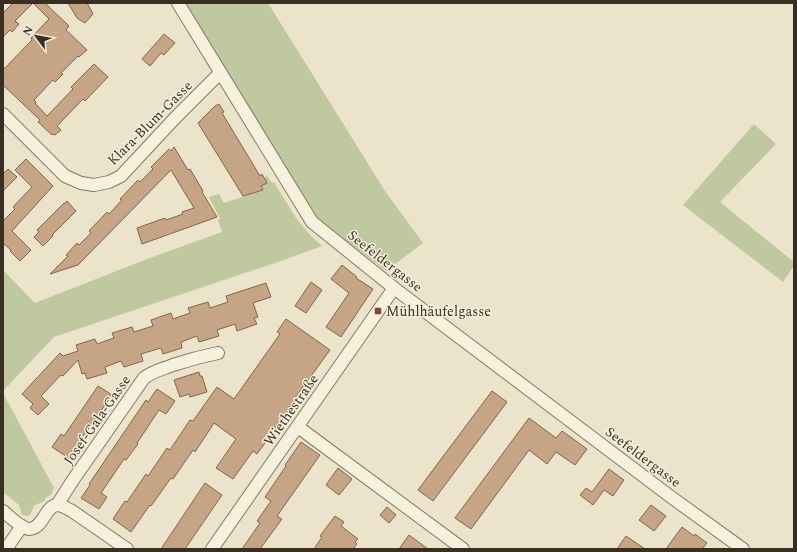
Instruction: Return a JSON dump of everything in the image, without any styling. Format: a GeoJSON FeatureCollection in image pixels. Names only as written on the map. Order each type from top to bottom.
{"type":"FeatureCollection","features":[{"type":"Feature","properties":{"kind":"street","name":"Seefeldergasse"},"geometry":{"type":"LineString","coordinates":[[178,3],[312,222],[394,288],[741,548]]}},
{"type":"Feature","properties":{"kind":"street","name":"Klara-Blum-Gasse"},"geometry":{"type":"LineString","coordinates":[[3,114],[66,176],[81,183],[94,185],[109,182],[121,176],[175,118],[220,73]]}},
{"type":"Feature","properties":{"kind":"street","name":"Wiethestraße"},"geometry":{"type":"LineString","coordinates":[[212,549],[394,288]]}},
{"type":"Feature","properties":{"kind":"street","name":"Josef-Gala-Gasse"},"geometry":{"type":"LineString","coordinates":[[22,526],[29,529],[36,527],[52,507],[58,505],[73,480],[144,378],[157,370],[218,353]]}},
{"type":"Feature","properties":{"kind":"street"},"geometry":{"type":"LineString","coordinates":[[298,427],[458,548]]}},
{"type":"Feature","properties":{"kind":"street"},"geometry":{"type":"LineString","coordinates":[[58,505],[72,511],[127,549]]}},
{"type":"Feature","properties":{"kind":"street"},"geometry":{"type":"LineString","coordinates":[[3,511],[22,526],[6,549]]}},
{"type":"Feature","properties":{"kind":"green space"},"geometry":{"type":"Polygon","coordinates":[[[185,3],[268,3],[385,191],[423,243],[386,271],[320,221],[257,123],[185,3]]]}},
{"type":"Feature","properties":{"kind":"green space"},"geometry":{"type":"Polygon","coordinates":[[[754,124],[776,144],[720,202],[794,262],[794,266],[783,282],[683,205],[754,124]]]}},
{"type":"Feature","properties":{"kind":"green space"},"geometry":{"type":"Polygon","coordinates":[[[267,176],[272,183],[274,182],[296,218],[311,236],[322,246],[54,337],[3,391],[3,270],[35,303],[147,259],[222,232],[218,220],[220,219],[209,197],[219,194],[224,203],[262,190],[258,181],[263,185],[267,183],[264,178],[267,176]]]}},
{"type":"Feature","properties":{"kind":"green space"},"geometry":{"type":"Polygon","coordinates":[[[3,393],[54,488],[51,495],[43,502],[35,505],[30,515],[27,516],[22,515],[19,505],[3,492],[3,393]]]}},
{"type":"Feature","properties":{"kind":"building"},"geometry":{"type":"Polygon","coordinates":[[[13,3],[33,3],[15,21],[19,24],[12,32],[10,30],[3,37],[3,13],[13,3]]]}},
{"type":"Feature","properties":{"kind":"building"},"geometry":{"type":"Polygon","coordinates":[[[33,3],[45,3],[69,26],[66,30],[87,50],[79,57],[78,56],[61,73],[63,74],[55,82],[53,80],[34,100],[47,116],[73,89],[71,87],[94,64],[108,77],[85,101],[83,99],[57,126],[61,130],[55,135],[52,135],[38,122],[40,120],[3,85],[3,70],[32,40],[31,38],[49,19],[33,3]]]}},
{"type":"Feature","properties":{"kind":"building"},"geometry":{"type":"Polygon","coordinates":[[[68,3],[87,3],[93,14],[85,23],[77,18],[68,3]]]}},
{"type":"Feature","properties":{"kind":"building"},"geometry":{"type":"Polygon","coordinates":[[[164,34],[175,43],[164,55],[161,53],[150,66],[142,59],[164,34]]]}},
{"type":"Feature","properties":{"kind":"building"},"geometry":{"type":"Polygon","coordinates":[[[219,104],[224,112],[222,113],[260,176],[262,174],[267,183],[261,186],[263,190],[243,196],[198,123],[215,106],[219,104]]]}},
{"type":"Feature","properties":{"kind":"building"},"geometry":{"type":"Polygon","coordinates":[[[174,147],[188,170],[190,169],[217,217],[142,244],[137,228],[165,218],[166,220],[194,208],[171,170],[78,265],[50,274],[68,256],[66,255],[77,243],[79,245],[91,233],[89,231],[107,212],[109,214],[122,200],[120,199],[138,180],[140,182],[153,169],[151,167],[169,149],[171,151],[174,147]]]}},
{"type":"Feature","properties":{"kind":"building"},"geometry":{"type":"Polygon","coordinates":[[[26,159],[53,186],[12,231],[31,250],[20,261],[3,243],[3,221],[15,209],[13,207],[32,187],[15,170],[26,159]]]}},
{"type":"Feature","properties":{"kind":"building"},"geometry":{"type":"Polygon","coordinates":[[[8,169],[17,177],[3,191],[3,174],[8,169]]]}},
{"type":"Feature","properties":{"kind":"building"},"geometry":{"type":"Polygon","coordinates":[[[67,201],[76,211],[43,246],[34,237],[39,232],[37,230],[67,201]]]}},
{"type":"Feature","properties":{"kind":"building"},"geometry":{"type":"Polygon","coordinates":[[[342,265],[357,277],[356,278],[373,289],[341,337],[326,327],[349,293],[331,279],[342,265]]]}},
{"type":"Feature","properties":{"kind":"building"},"geometry":{"type":"Polygon","coordinates":[[[311,282],[322,290],[306,313],[295,306],[311,282]]]}},
{"type":"Feature","properties":{"kind":"building"},"geometry":{"type":"Polygon","coordinates":[[[266,283],[271,297],[253,303],[258,317],[254,318],[257,324],[237,331],[235,324],[217,330],[219,336],[199,342],[197,336],[181,342],[182,348],[163,354],[161,348],[141,354],[143,361],[124,367],[121,361],[105,367],[107,373],[87,379],[85,373],[82,374],[78,360],[41,396],[49,404],[38,415],[30,408],[33,404],[22,394],[60,353],[63,356],[78,351],[76,345],[95,339],[97,344],[114,338],[112,333],[132,327],[134,332],[153,326],[151,320],[171,313],[173,319],[190,313],[188,308],[208,302],[210,308],[228,302],[226,296],[266,283]]]}},
{"type":"Feature","properties":{"kind":"building"},"geometry":{"type":"Polygon","coordinates":[[[286,319],[330,350],[257,454],[253,451],[233,479],[216,468],[236,439],[214,423],[195,452],[193,450],[173,479],[171,478],[131,532],[113,519],[125,501],[127,502],[146,474],[148,476],[167,448],[170,450],[190,420],[193,421],[217,387],[234,399],[280,334],[277,332],[286,319]]]}},
{"type":"Feature","properties":{"kind":"building"},"geometry":{"type":"Polygon","coordinates":[[[199,372],[200,376],[202,376],[207,392],[190,397],[189,394],[180,397],[174,380],[199,372]]]}},
{"type":"Feature","properties":{"kind":"building"},"geometry":{"type":"Polygon","coordinates":[[[98,386],[112,395],[77,445],[79,446],[70,459],[52,447],[61,434],[64,436],[98,386]]]}},
{"type":"Feature","properties":{"kind":"building"},"geometry":{"type":"Polygon","coordinates":[[[157,389],[175,401],[166,414],[159,410],[137,443],[138,444],[126,460],[124,459],[101,493],[107,497],[99,509],[81,498],[146,400],[148,402],[157,389]]]}},
{"type":"Feature","properties":{"kind":"building"},"geometry":{"type":"Polygon","coordinates":[[[492,391],[507,402],[433,501],[418,490],[492,391]]]}},
{"type":"Feature","properties":{"kind":"building"},"geometry":{"type":"Polygon","coordinates":[[[529,418],[556,438],[562,431],[587,449],[575,465],[556,452],[547,464],[529,450],[471,529],[455,518],[529,418]]]}},
{"type":"Feature","properties":{"kind":"building"},"geometry":{"type":"Polygon","coordinates":[[[301,442],[320,455],[277,516],[282,519],[260,549],[242,549],[260,523],[257,521],[271,501],[265,497],[301,442]]]}},
{"type":"Feature","properties":{"kind":"building"},"geometry":{"type":"Polygon","coordinates":[[[338,468],[352,479],[339,495],[326,485],[338,468]]]}},
{"type":"Feature","properties":{"kind":"building"},"geometry":{"type":"Polygon","coordinates":[[[609,469],[624,480],[613,496],[604,490],[593,505],[580,495],[586,488],[592,492],[609,469]]]}},
{"type":"Feature","properties":{"kind":"building"},"geometry":{"type":"Polygon","coordinates":[[[205,483],[222,495],[185,549],[161,549],[205,483]]]}},
{"type":"Feature","properties":{"kind":"building"},"geometry":{"type":"Polygon","coordinates":[[[651,505],[666,516],[654,531],[639,520],[651,505]]]}},
{"type":"Feature","properties":{"kind":"building"},"geometry":{"type":"Polygon","coordinates":[[[387,507],[396,515],[389,523],[380,515],[387,507]]]}},
{"type":"Feature","properties":{"kind":"building"},"geometry":{"type":"Polygon","coordinates":[[[335,516],[344,522],[341,526],[358,539],[355,542],[357,544],[353,549],[314,549],[322,537],[320,536],[335,516]]]}},
{"type":"Feature","properties":{"kind":"building"},"geometry":{"type":"Polygon","coordinates":[[[682,527],[707,543],[702,549],[666,549],[682,527]]]}},
{"type":"Feature","properties":{"kind":"building"},"geometry":{"type":"Polygon","coordinates":[[[409,535],[428,549],[399,549],[409,535]]]}},
{"type":"Feature","properties":{"kind":"building"},"geometry":{"type":"Polygon","coordinates":[[[626,536],[645,549],[617,549],[626,536]]]}},
{"type":"Feature","properties":{"kind":"place","name":"Mühlhäufelgasse"},"geometry":{"type":"Point","coordinates":[378,311]}}]}
